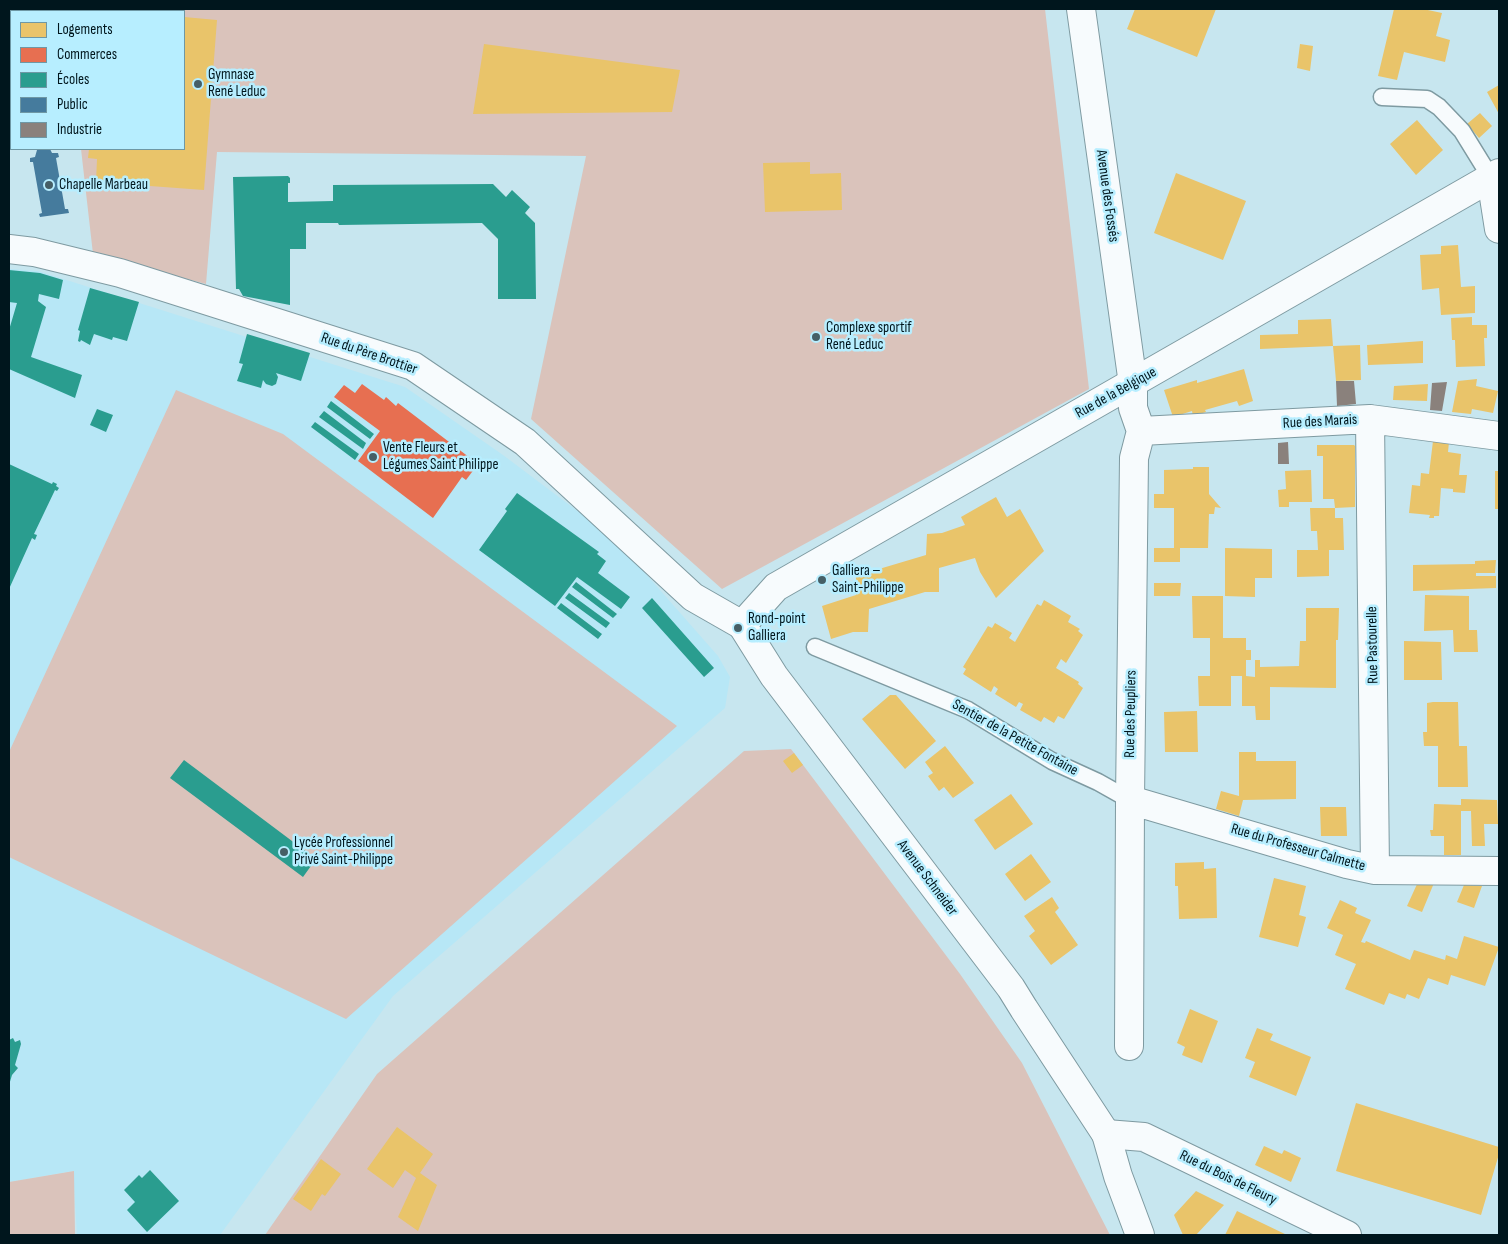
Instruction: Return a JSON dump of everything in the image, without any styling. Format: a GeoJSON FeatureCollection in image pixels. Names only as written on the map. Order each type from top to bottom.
{"type":"FeatureCollection","features":[{"type":"Feature","properties":{"kind":"street","name":"Avenue des Fossés"},"geometry":{"type":"LineString","coordinates":[[1081,9],[1133,384]]}},
{"type":"Feature","properties":{"kind":"street","name":"Rue de la Belgique"},"geometry":{"type":"LineString","coordinates":[[742,625],[776,587],[1495,176]]}},
{"type":"Feature","properties":{"kind":"street"},"geometry":{"type":"LineString","coordinates":[[1495,176],[1499,229]]}},
{"type":"Feature","properties":{"kind":"street","name":"Rue du Père Brottier"},"geometry":{"type":"LineString","coordinates":[[9,249],[34,252],[120,273],[413,366],[525,442],[693,597],[742,625]]}},
{"type":"Feature","properties":{"kind":"street"},"geometry":{"type":"LineString","coordinates":[[1133,384],[1133,408],[1141,431]]}},
{"type":"Feature","properties":{"kind":"street","name":"Rue des Marais"},"geometry":{"type":"LineString","coordinates":[[1141,431],[1370,419],[1499,436]]}},
{"type":"Feature","properties":{"kind":"street","name":"Rue Pastourelle"},"geometry":{"type":"LineString","coordinates":[[1370,419],[1375,870]]}},
{"type":"Feature","properties":{"kind":"street","name":"Rue des Peupliers"},"geometry":{"type":"LineString","coordinates":[[1129,1046],[1134,458],[1141,431]]}},
{"type":"Feature","properties":{"kind":"street","name":"Avenue Schneider"},"geometry":{"type":"LineString","coordinates":[[742,625],[774,676],[1011,988],[1106,1134],[1118,1176],[1140,1235]]}},
{"type":"Feature","properties":{"kind":"street","name":"Rue du Professeur Calmette"},"geometry":{"type":"LineString","coordinates":[[1130,800],[1346,864],[1375,870],[1499,871]]}},
{"type":"Feature","properties":{"kind":"street","name":"Rue du Bois de Fleury"},"geometry":{"type":"LineString","coordinates":[[1106,1134],[1144,1137],[1347,1235]]}},
{"type":"Feature","properties":{"kind":"lane"},"geometry":{"type":"LineString","coordinates":[[1382,97],[1427,98],[1439,107],[1462,131],[1495,176]]}},
{"type":"Feature","properties":{"kind":"lane","name":"Sentier de la Petite Fontaine"},"geometry":{"type":"LineString","coordinates":[[814,646],[968,710],[1052,761],[1098,782],[1130,800]]}},
{"type":"Feature","properties":{"kind":"shaded area","name":"Complexe sportif René Leduc"},"geometry":{"type":"Polygon","coordinates":[[[1045,9],[1089,389],[722,589],[531,419],[586,156],[217,152],[206,284],[93,254],[81,150],[185,150],[185,10],[64,10],[1045,9]]]}},
{"type":"Feature","properties":{"kind":"shaded area","name":"Lycée Professionnel Privé Saint-Philippe"},"geometry":{"type":"Polygon","coordinates":[[[9,269],[38,271],[405,387],[503,455],[616,540],[718,656],[730,677],[725,708],[393,996],[220,1235],[77,1235],[73,1171],[9,1182],[9,269]]]}},
{"type":"Feature","properties":{"kind":"shaded area"},"geometry":{"type":"Polygon","coordinates":[[[176,390],[283,434],[677,726],[346,1019],[9,857],[9,752],[176,390]]]}},
{"type":"Feature","properties":{"kind":"shaded area"},"geometry":{"type":"Polygon","coordinates":[[[791,749],[960,974],[1022,1063],[1110,1235],[265,1235],[377,1074],[744,751],[791,749]]]}},
{"type":"Feature","properties":{"kind":"shaded area"},"geometry":{"type":"Polygon","coordinates":[[[74,1171],[75,1235],[9,1235],[9,1182],[74,1171]]]}},
{"type":"Feature","properties":{"kind":"building: Logements"},"geometry":{"type":"Polygon","coordinates":[[[9,9],[42,10],[10,10],[9,59],[9,9]]]}},
{"type":"Feature","properties":{"kind":"building: Logements"},"geometry":{"type":"Polygon","coordinates":[[[1135,9],[1216,9],[1197,57],[1127,29],[1135,9]]]}},
{"type":"Feature","properties":{"kind":"building: Logements"},"geometry":{"type":"Polygon","coordinates":[[[1394,9],[1423,9],[1442,13],[1436,36],[1450,40],[1445,62],[1404,52],[1397,80],[1378,76],[1394,9]]]}},
{"type":"Feature","properties":{"kind":"building: Logements","name":"Gymnase René Leduc"},"geometry":{"type":"Polygon","coordinates":[[[185,17],[217,20],[204,190],[96,182],[97,159],[88,158],[89,150],[185,150],[185,17]]]}},
{"type":"Feature","properties":{"kind":"building: Logements"},"geometry":{"type":"Polygon","coordinates":[[[484,44],[680,70],[672,112],[473,114],[484,44]]]}},
{"type":"Feature","properties":{"kind":"building: Logements"},"geometry":{"type":"Polygon","coordinates":[[[1300,44],[1313,46],[1310,71],[1297,68],[1300,44]]]}},
{"type":"Feature","properties":{"kind":"building: Logements"},"geometry":{"type":"Polygon","coordinates":[[[1499,85],[1499,114],[1487,92],[1499,85]]]}},
{"type":"Feature","properties":{"kind":"building: Logements"},"geometry":{"type":"Polygon","coordinates":[[[1480,113],[1492,126],[1479,138],[1467,124],[1480,113]]]}},
{"type":"Feature","properties":{"kind":"building: Logements"},"geometry":{"type":"Polygon","coordinates":[[[1417,120],[1443,150],[1416,175],[1390,144],[1417,120]]]}},
{"type":"Feature","properties":{"kind":"building: Logements"},"geometry":{"type":"Polygon","coordinates":[[[810,162],[810,174],[841,173],[842,210],[765,212],[763,163],[810,162]]]}},
{"type":"Feature","properties":{"kind":"building: Logements"},"geometry":{"type":"Polygon","coordinates":[[[1176,173],[1246,201],[1223,260],[1154,233],[1176,173]]]}},
{"type":"Feature","properties":{"kind":"building: Logements"},"geometry":{"type":"Polygon","coordinates":[[[1458,245],[1461,287],[1475,286],[1475,313],[1441,315],[1439,288],[1422,290],[1420,255],[1441,254],[1441,246],[1458,245]]]}},
{"type":"Feature","properties":{"kind":"building: Logements"},"geometry":{"type":"Polygon","coordinates":[[[1472,317],[1472,325],[1487,325],[1487,338],[1484,338],[1485,366],[1456,367],[1455,340],[1452,340],[1451,318],[1472,317]]]}},
{"type":"Feature","properties":{"kind":"building: Logements"},"geometry":{"type":"Polygon","coordinates":[[[1331,319],[1333,346],[1260,349],[1260,335],[1298,334],[1298,320],[1331,319]]]}},
{"type":"Feature","properties":{"kind":"building: Logements"},"geometry":{"type":"Polygon","coordinates":[[[1423,341],[1423,363],[1368,365],[1367,345],[1423,341]]]}},
{"type":"Feature","properties":{"kind":"building: Logements"},"geometry":{"type":"Polygon","coordinates":[[[1360,345],[1361,380],[1336,381],[1333,346],[1360,345]]]}},
{"type":"Feature","properties":{"kind":"building: Logements"},"geometry":{"type":"Polygon","coordinates":[[[1244,369],[1253,401],[1239,406],[1237,401],[1205,410],[1206,412],[1193,416],[1192,411],[1173,417],[1164,390],[1197,380],[1197,383],[1244,369]]]}},
{"type":"Feature","properties":{"kind":"building: Logements"},"geometry":{"type":"Polygon","coordinates":[[[1477,379],[1476,386],[1498,391],[1493,413],[1472,409],[1471,414],[1452,412],[1458,381],[1477,379]]]}},
{"type":"Feature","properties":{"kind":"building: Logements"},"geometry":{"type":"Polygon","coordinates":[[[1428,384],[1427,401],[1393,400],[1394,386],[1428,384]]]}},
{"type":"Feature","properties":{"kind":"building: Logements"},"geometry":{"type":"Polygon","coordinates":[[[1433,441],[1449,442],[1448,452],[1461,454],[1459,475],[1467,475],[1465,493],[1441,488],[1439,516],[1429,518],[1430,515],[1409,513],[1412,485],[1420,486],[1421,473],[1429,474],[1433,441]]]}},
{"type":"Feature","properties":{"kind":"building: Logements"},"geometry":{"type":"Polygon","coordinates":[[[1317,445],[1355,446],[1355,507],[1335,508],[1334,499],[1323,499],[1323,456],[1317,456],[1317,445]]]}},
{"type":"Feature","properties":{"kind":"building: Logements"},"geometry":{"type":"Polygon","coordinates":[[[1193,467],[1209,467],[1209,494],[1221,508],[1215,507],[1214,514],[1209,514],[1208,548],[1180,548],[1180,562],[1154,562],[1154,548],[1174,548],[1174,508],[1154,508],[1154,494],[1164,494],[1164,470],[1193,469],[1193,467]]]}},
{"type":"Feature","properties":{"kind":"building: Logements"},"geometry":{"type":"Polygon","coordinates":[[[1311,470],[1312,502],[1289,502],[1289,507],[1279,507],[1278,490],[1286,489],[1285,471],[1311,470]]]}},
{"type":"Feature","properties":{"kind":"building: Logements"},"geometry":{"type":"Polygon","coordinates":[[[1495,471],[1499,471],[1499,509],[1495,509],[1495,471]]]}},
{"type":"Feature","properties":{"kind":"building: Logements"},"geometry":{"type":"Polygon","coordinates":[[[996,497],[1007,517],[1020,509],[1044,551],[996,598],[980,572],[975,558],[939,568],[939,592],[925,592],[869,609],[868,632],[853,632],[831,639],[822,606],[856,595],[856,572],[869,572],[926,555],[927,534],[942,533],[965,525],[961,517],[996,497]]]}},
{"type":"Feature","properties":{"kind":"building: Logements"},"geometry":{"type":"Polygon","coordinates":[[[1310,508],[1335,508],[1335,518],[1343,518],[1344,550],[1329,550],[1329,576],[1297,577],[1297,550],[1318,550],[1317,531],[1311,531],[1310,508]]]}},
{"type":"Feature","properties":{"kind":"building: Logements"},"geometry":{"type":"Polygon","coordinates":[[[1225,548],[1272,549],[1272,578],[1255,578],[1255,597],[1225,596],[1225,548]]]}},
{"type":"Feature","properties":{"kind":"building: Logements"},"geometry":{"type":"Polygon","coordinates":[[[1496,560],[1495,573],[1476,573],[1476,576],[1496,576],[1496,588],[1413,591],[1413,565],[1475,564],[1475,561],[1496,560]]]}},
{"type":"Feature","properties":{"kind":"building: Logements"},"geometry":{"type":"Polygon","coordinates":[[[1154,583],[1181,583],[1180,596],[1154,596],[1154,583]]]}},
{"type":"Feature","properties":{"kind":"building: Logements"},"geometry":{"type":"Polygon","coordinates":[[[1425,595],[1469,596],[1469,630],[1477,630],[1478,652],[1454,652],[1453,630],[1424,631],[1425,595]]]}},
{"type":"Feature","properties":{"kind":"building: Logements"},"geometry":{"type":"Polygon","coordinates":[[[1192,596],[1223,596],[1223,638],[1246,638],[1246,650],[1251,650],[1251,660],[1246,660],[1246,676],[1255,677],[1255,660],[1260,660],[1260,667],[1299,666],[1300,641],[1306,641],[1306,608],[1339,608],[1338,640],[1336,640],[1336,688],[1270,687],[1270,720],[1256,720],[1255,706],[1242,706],[1242,676],[1231,676],[1231,706],[1199,706],[1198,676],[1210,676],[1210,638],[1193,638],[1192,596]]]}},
{"type":"Feature","properties":{"kind":"building: Logements"},"geometry":{"type":"Polygon","coordinates":[[[1044,600],[1071,616],[1068,622],[1080,629],[1078,631],[1083,635],[1066,663],[1061,659],[1056,668],[1079,682],[1078,684],[1083,688],[1064,719],[1058,716],[1054,723],[1044,717],[1041,722],[1020,710],[1023,704],[1019,702],[1016,707],[995,694],[998,689],[994,686],[991,692],[963,674],[966,669],[963,667],[988,626],[992,628],[995,623],[1012,633],[1009,638],[1015,642],[1037,604],[1041,606],[1044,600]]]}},
{"type":"Feature","properties":{"kind":"building: Logements"},"geometry":{"type":"Polygon","coordinates":[[[1404,641],[1441,642],[1442,680],[1404,680],[1404,641]]]}},
{"type":"Feature","properties":{"kind":"building: Logements"},"geometry":{"type":"Polygon","coordinates":[[[890,695],[896,695],[936,741],[905,769],[862,719],[890,695]]]}},
{"type":"Feature","properties":{"kind":"building: Logements"},"geometry":{"type":"Polygon","coordinates":[[[1458,702],[1459,746],[1467,746],[1468,787],[1438,787],[1438,746],[1424,746],[1423,732],[1427,732],[1427,703],[1458,702]]]}},
{"type":"Feature","properties":{"kind":"building: Logements"},"geometry":{"type":"Polygon","coordinates":[[[1197,711],[1198,752],[1165,752],[1164,712],[1197,711]]]}},
{"type":"Feature","properties":{"kind":"building: Logements"},"geometry":{"type":"Polygon","coordinates":[[[945,746],[974,783],[953,798],[944,787],[939,791],[928,776],[933,773],[925,762],[945,746]]]}},
{"type":"Feature","properties":{"kind":"building: Logements"},"geometry":{"type":"Polygon","coordinates":[[[1239,752],[1256,752],[1256,761],[1296,761],[1296,799],[1243,800],[1239,816],[1216,809],[1221,791],[1239,796],[1239,752]]]}},
{"type":"Feature","properties":{"kind":"building: Logements"},"geometry":{"type":"Polygon","coordinates":[[[794,753],[803,765],[792,773],[783,761],[794,753]]]}},
{"type":"Feature","properties":{"kind":"building: Logements"},"geometry":{"type":"Polygon","coordinates":[[[1011,794],[1033,824],[995,850],[974,820],[1011,794]]]}},
{"type":"Feature","properties":{"kind":"building: Logements"},"geometry":{"type":"Polygon","coordinates":[[[1461,799],[1497,800],[1498,824],[1484,824],[1485,846],[1472,846],[1471,811],[1461,811],[1461,855],[1444,855],[1444,836],[1431,836],[1430,830],[1433,830],[1434,804],[1461,805],[1461,799]]]}},
{"type":"Feature","properties":{"kind":"building: Logements"},"geometry":{"type":"Polygon","coordinates":[[[1320,807],[1346,807],[1347,836],[1321,836],[1320,807]]]}},
{"type":"Feature","properties":{"kind":"building: Logements"},"geometry":{"type":"Polygon","coordinates":[[[1031,854],[1051,882],[1025,901],[1005,874],[1031,854]]]}},
{"type":"Feature","properties":{"kind":"building: Logements"},"geometry":{"type":"Polygon","coordinates":[[[1204,862],[1204,869],[1216,868],[1217,918],[1179,919],[1178,886],[1175,886],[1175,863],[1204,862]]]}},
{"type":"Feature","properties":{"kind":"building: Logements"},"geometry":{"type":"Polygon","coordinates":[[[1274,878],[1306,886],[1299,915],[1306,917],[1298,947],[1259,937],[1274,878]]]}},
{"type":"Feature","properties":{"kind":"building: Logements"},"geometry":{"type":"Polygon","coordinates":[[[1418,882],[1434,883],[1422,912],[1407,906],[1418,882]]]}},
{"type":"Feature","properties":{"kind":"building: Logements"},"geometry":{"type":"Polygon","coordinates":[[[1464,885],[1482,886],[1474,908],[1457,902],[1464,885]]]}},
{"type":"Feature","properties":{"kind":"building: Logements"},"geometry":{"type":"Polygon","coordinates":[[[1052,897],[1059,908],[1055,912],[1078,945],[1051,965],[1029,936],[1035,931],[1024,916],[1052,897]]]}},
{"type":"Feature","properties":{"kind":"building: Logements"},"geometry":{"type":"Polygon","coordinates":[[[1340,900],[1357,908],[1355,913],[1371,920],[1361,942],[1365,943],[1366,941],[1410,960],[1414,950],[1445,960],[1446,955],[1457,959],[1464,936],[1499,947],[1485,986],[1451,975],[1448,985],[1428,978],[1419,999],[1407,994],[1405,999],[1389,993],[1384,1005],[1345,989],[1356,964],[1335,955],[1343,935],[1327,928],[1340,900]]]}},
{"type":"Feature","properties":{"kind":"building: Logements"},"geometry":{"type":"Polygon","coordinates":[[[1190,1009],[1218,1021],[1202,1063],[1182,1055],[1185,1047],[1177,1043],[1190,1009]]]}},
{"type":"Feature","properties":{"kind":"building: Logements"},"geometry":{"type":"Polygon","coordinates":[[[1257,1028],[1273,1034],[1270,1040],[1311,1057],[1296,1096],[1249,1077],[1255,1062],[1245,1058],[1257,1028]]]}},
{"type":"Feature","properties":{"kind":"building: Logements"},"geometry":{"type":"Polygon","coordinates":[[[1356,1103],[1499,1147],[1499,1154],[1481,1215],[1336,1171],[1356,1103]]]}},
{"type":"Feature","properties":{"kind":"building: Logements"},"geometry":{"type":"Polygon","coordinates":[[[397,1127],[433,1154],[420,1173],[437,1185],[418,1231],[398,1217],[416,1178],[405,1170],[393,1188],[367,1169],[397,1127]]]}},
{"type":"Feature","properties":{"kind":"building: Logements"},"geometry":{"type":"Polygon","coordinates":[[[1264,1146],[1282,1154],[1284,1150],[1301,1158],[1291,1182],[1255,1165],[1264,1146]]]}},
{"type":"Feature","properties":{"kind":"building: Logements"},"geometry":{"type":"Polygon","coordinates":[[[321,1159],[341,1174],[325,1196],[322,1194],[311,1211],[293,1199],[321,1159]]]}},
{"type":"Feature","properties":{"kind":"building: Logements"},"geometry":{"type":"Polygon","coordinates":[[[1196,1191],[1224,1205],[1196,1235],[1183,1235],[1174,1215],[1196,1191]]]}},
{"type":"Feature","properties":{"kind":"building: Logements"},"geometry":{"type":"Polygon","coordinates":[[[1237,1211],[1287,1235],[1225,1235],[1237,1211]]]}},
{"type":"Feature","properties":{"kind":"building: Commerces"},"geometry":{"type":"Polygon","coordinates":[[[362,384],[384,400],[386,397],[396,406],[398,403],[478,464],[466,480],[462,477],[433,518],[358,461],[380,431],[334,397],[344,385],[355,393],[362,384]]]}},
{"type":"Feature","properties":{"kind":"building: Écoles"},"geometry":{"type":"Polygon","coordinates":[[[288,176],[290,183],[288,183],[288,202],[333,201],[333,185],[493,184],[506,197],[512,190],[530,207],[525,213],[535,223],[536,299],[498,299],[498,239],[482,223],[339,225],[338,223],[306,223],[306,249],[290,249],[290,305],[243,296],[239,289],[236,289],[233,177],[288,176]]]}},
{"type":"Feature","properties":{"kind":"building: Écoles"},"geometry":{"type":"Polygon","coordinates":[[[9,270],[40,273],[63,280],[59,299],[39,294],[38,301],[46,307],[31,357],[82,375],[75,398],[9,369],[9,330],[17,303],[9,302],[9,270]]]}},
{"type":"Feature","properties":{"kind":"building: Écoles"},"geometry":{"type":"Polygon","coordinates":[[[90,288],[139,302],[127,341],[113,337],[112,340],[94,334],[90,345],[81,340],[80,342],[78,341],[80,331],[78,330],[90,288]]]}},
{"type":"Feature","properties":{"kind":"building: Écoles"},"geometry":{"type":"Polygon","coordinates":[[[247,334],[310,353],[301,381],[276,373],[278,377],[276,384],[272,386],[266,384],[263,380],[261,388],[237,381],[243,364],[239,363],[247,334]]]}},
{"type":"Feature","properties":{"kind":"building: Écoles"},"geometry":{"type":"Polygon","coordinates":[[[331,401],[374,434],[370,439],[327,407],[331,401]]]}},
{"type":"Feature","properties":{"kind":"building: Écoles"},"geometry":{"type":"Polygon","coordinates":[[[97,409],[113,415],[106,432],[90,425],[97,409]]]}},
{"type":"Feature","properties":{"kind":"building: Écoles"},"geometry":{"type":"Polygon","coordinates":[[[324,411],[366,443],[363,449],[319,417],[324,411]]]}},
{"type":"Feature","properties":{"kind":"building: Écoles"},"geometry":{"type":"Polygon","coordinates":[[[315,422],[359,454],[355,460],[311,427],[315,422]]]}},
{"type":"Feature","properties":{"kind":"building: Écoles"},"geometry":{"type":"Polygon","coordinates":[[[9,464],[52,484],[53,482],[59,488],[57,491],[55,490],[34,534],[37,535],[35,540],[32,538],[9,589],[9,464]]]}},
{"type":"Feature","properties":{"kind":"building: Écoles"},"geometry":{"type":"Polygon","coordinates":[[[517,493],[599,552],[597,554],[606,561],[598,573],[630,597],[621,609],[577,577],[555,606],[479,550],[507,511],[505,509],[517,493]]]}},
{"type":"Feature","properties":{"kind":"building: Écoles"},"geometry":{"type":"Polygon","coordinates":[[[576,582],[617,614],[613,618],[572,587],[576,582]]]}},
{"type":"Feature","properties":{"kind":"building: Écoles"},"geometry":{"type":"Polygon","coordinates":[[[569,593],[610,623],[606,628],[565,598],[569,593]]]}},
{"type":"Feature","properties":{"kind":"building: Écoles"},"geometry":{"type":"Polygon","coordinates":[[[652,598],[714,668],[704,677],[642,608],[652,598]]]}},
{"type":"Feature","properties":{"kind":"building: Écoles"},"geometry":{"type":"Polygon","coordinates":[[[561,603],[602,634],[598,639],[557,608],[561,603]]]}},
{"type":"Feature","properties":{"kind":"building: Écoles"},"geometry":{"type":"Polygon","coordinates":[[[184,760],[316,859],[303,877],[170,778],[184,760]]]}},
{"type":"Feature","properties":{"kind":"building: Écoles"},"geometry":{"type":"Polygon","coordinates":[[[13,1038],[15,1042],[20,1040],[21,1044],[15,1065],[18,1068],[12,1075],[9,1085],[9,1040],[13,1038]]]}},
{"type":"Feature","properties":{"kind":"building: Écoles"},"geometry":{"type":"Polygon","coordinates":[[[150,1170],[179,1201],[147,1232],[127,1210],[135,1202],[124,1190],[139,1175],[142,1178],[150,1170]]]}},
{"type":"Feature","properties":{"kind":"building: Public","name":"Chapelle Marbeau"},"geometry":{"type":"Polygon","coordinates":[[[37,150],[50,150],[52,153],[58,153],[59,157],[56,158],[65,209],[68,209],[69,213],[40,217],[39,214],[42,213],[33,162],[30,162],[30,158],[35,157],[37,150]]]}},
{"type":"Feature","properties":{"kind":"building: Industrie"},"geometry":{"type":"Polygon","coordinates":[[[1336,381],[1354,381],[1356,404],[1337,406],[1336,381]]]}},
{"type":"Feature","properties":{"kind":"building: Industrie"},"geometry":{"type":"Polygon","coordinates":[[[1447,382],[1442,411],[1430,410],[1432,383],[1447,382]]]}},
{"type":"Feature","properties":{"kind":"building: Industrie"},"geometry":{"type":"Polygon","coordinates":[[[1288,442],[1289,464],[1278,464],[1278,443],[1288,442]]]}},
{"type":"Feature","properties":{"kind":"place","name":"Gymnase René Leduc"},"geometry":{"type":"Point","coordinates":[198,84]}},
{"type":"Feature","properties":{"kind":"place","name":"Chapelle Marbeau"},"geometry":{"type":"Point","coordinates":[49,185]}},
{"type":"Feature","properties":{"kind":"place","name":"Complexe sportif René Leduc"},"geometry":{"type":"Point","coordinates":[816,337]}},
{"type":"Feature","properties":{"kind":"place","name":"Vente Fleurs et Légumes Saint Philippe"},"geometry":{"type":"Point","coordinates":[373,457]}},
{"type":"Feature","properties":{"kind":"place","name":"Galliera – Saint-Philippe"},"geometry":{"type":"Point","coordinates":[822,580]}},
{"type":"Feature","properties":{"kind":"place","name":"Rond-point Galliera"},"geometry":{"type":"Point","coordinates":[738,628]}},
{"type":"Feature","properties":{"kind":"place","name":"Lycée Professionnel Privé Saint-Philippe"},"geometry":{"type":"Point","coordinates":[284,852]}}]}
